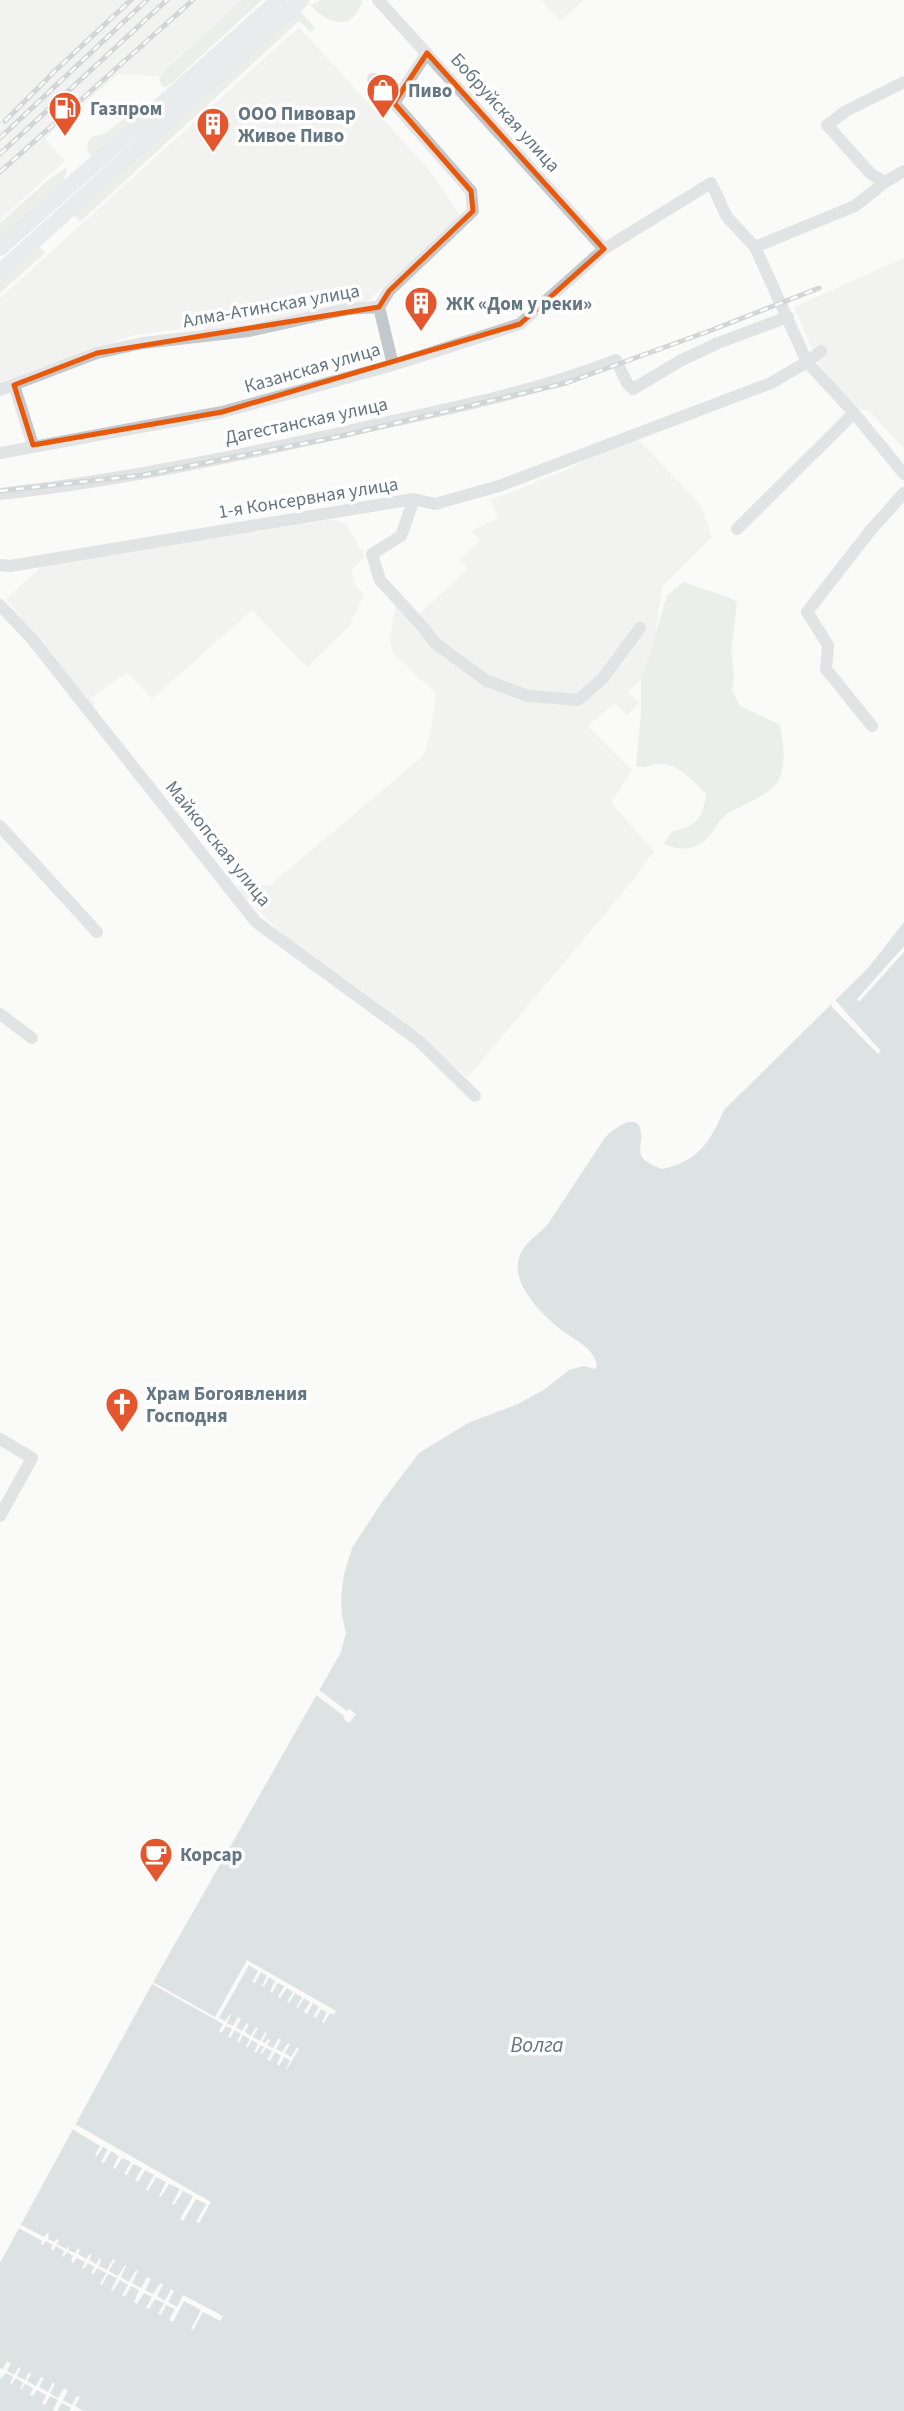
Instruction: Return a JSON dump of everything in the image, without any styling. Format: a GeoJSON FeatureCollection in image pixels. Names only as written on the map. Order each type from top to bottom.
{"type":"FeatureCollection","features":[{"type":"Feature","properties":{"kind":"main road"},"geometry":{"type":"LineString","coordinates":[[0,248],[279,0]]}},
{"type":"Feature","properties":{"kind":"main road"},"geometry":{"type":"LineString","coordinates":[[0,272],[300,0]]}},
{"type":"Feature","properties":{"kind":"street","name":"Бобруйская улица"},"geometry":{"type":"LineString","coordinates":[[378,0],[604,249]]}},
{"type":"Feature","properties":{"kind":"street"},"geometry":{"type":"LineString","coordinates":[[394,103],[427,53]]}},
{"type":"Feature","properties":{"kind":"street","name":"Алма-Атинская улица"},"geometry":{"type":"LineString","coordinates":[[0,390],[97,353],[143,343],[249,331],[348,309],[379,307],[389,291],[473,211],[471,191],[373,79]]}},
{"type":"Feature","properties":{"kind":"street"},"geometry":{"type":"LineString","coordinates":[[885,182],[871,174],[827,125],[846,111],[904,82]]}},
{"type":"Feature","properties":{"kind":"street"},"geometry":{"type":"LineString","coordinates":[[904,171],[855,206],[755,247],[807,362],[854,413],[904,474]]}},
{"type":"Feature","properties":{"kind":"street","name":"Казанская улица"},"geometry":{"type":"LineString","coordinates":[[0,453],[222,412],[393,365],[520,324],[604,249],[711,183],[727,217],[755,247]]}},
{"type":"Feature","properties":{"kind":"street"},"geometry":{"type":"LineString","coordinates":[[379,307],[393,365]]}},
{"type":"Feature","properties":{"kind":"street","name":"Дагестанская улица"},"geometry":{"type":"LineString","coordinates":[[0,494],[138,474],[283,445],[542,385],[616,360],[627,383],[633,389],[680,361],[718,343],[788,317]]}},
{"type":"Feature","properties":{"kind":"street","name":"1-я Консервная улица"},"geometry":{"type":"LineString","coordinates":[[0,565],[10,566],[414,499],[435,504],[499,486],[771,383],[821,351]]}},
{"type":"Feature","properties":{"kind":"street"},"geometry":{"type":"LineString","coordinates":[[14,385],[33,445]]}},
{"type":"Feature","properties":{"kind":"street"},"geometry":{"type":"LineString","coordinates":[[737,529],[854,413]]}},
{"type":"Feature","properties":{"kind":"street"},"geometry":{"type":"LineString","coordinates":[[872,726],[826,668],[828,645],[807,612],[870,531],[904,493]]}},
{"type":"Feature","properties":{"kind":"street"},"geometry":{"type":"LineString","coordinates":[[414,499],[401,536],[373,554],[380,580],[435,643],[487,681],[528,696],[578,700],[603,678],[640,628]]}},
{"type":"Feature","properties":{"kind":"street","name":"Майкопская улица"},"geometry":{"type":"LineString","coordinates":[[0,605],[32,639],[256,922],[419,1041],[475,1096]]}},
{"type":"Feature","properties":{"kind":"street"},"geometry":{"type":"LineString","coordinates":[[0,826],[97,932]]}},
{"type":"Feature","properties":{"kind":"street"},"geometry":{"type":"LineString","coordinates":[[0,1014],[32,1038]]}},
{"type":"Feature","properties":{"kind":"street"},"geometry":{"type":"LineString","coordinates":[[0,1439],[32,1458],[0,1516]]}},
{"type":"Feature","properties":{"kind":"highlighted area"},"geometry":{"type":"Polygon","coordinates":[[[427,53],[604,249],[520,324],[222,412],[33,445],[14,385],[97,353],[379,307],[389,291],[473,211],[471,191],[394,103],[427,53]]]}},
{"type":"Feature","properties":{"kind":"shaded area"},"geometry":{"type":"Polygon","coordinates":[[[0,0],[242,0],[158,76],[118,74],[45,138],[65,161],[0,220],[0,0]]]}},
{"type":"Feature","properties":{"kind":"shaded area"},"geometry":{"type":"Polygon","coordinates":[[[242,0],[262,0],[174,81],[166,87],[162,86],[159,79],[163,72],[242,0]]]}},
{"type":"Feature","properties":{"kind":"shaded area"},"geometry":{"type":"Polygon","coordinates":[[[322,0],[362,2],[352,19],[339,22],[324,17],[310,5],[322,0]]]}},
{"type":"Feature","properties":{"kind":"shaded area"},"geometry":{"type":"Polygon","coordinates":[[[541,0],[584,0],[560,21],[541,0]]]}},
{"type":"Feature","properties":{"kind":"shaded area"},"geometry":{"type":"Polygon","coordinates":[[[297,8],[315,28],[311,32],[299,21],[80,222],[72,212],[297,8]]]}},
{"type":"Feature","properties":{"kind":"shaded area"},"geometry":{"type":"Polygon","coordinates":[[[299,27],[430,171],[461,217],[367,302],[209,334],[201,326],[130,336],[0,387],[0,298],[299,27]]]}},
{"type":"Feature","properties":{"kind":"shaded area"},"geometry":{"type":"Polygon","coordinates":[[[128,116],[128,125],[94,158],[91,156],[87,148],[91,137],[104,134],[128,116]]]}},
{"type":"Feature","properties":{"kind":"shaded area"},"geometry":{"type":"Polygon","coordinates":[[[67,167],[64,181],[0,241],[0,223],[48,180],[67,167]]]}},
{"type":"Feature","properties":{"kind":"shaded area"},"geometry":{"type":"Polygon","coordinates":[[[36,243],[45,253],[0,293],[0,275],[36,243]]]}},
{"type":"Feature","properties":{"kind":"shaded area"},"geometry":{"type":"Polygon","coordinates":[[[904,258],[904,448],[868,410],[857,409],[821,369],[794,307],[904,258]]]}},
{"type":"Feature","properties":{"kind":"shaded area"},"geometry":{"type":"Polygon","coordinates":[[[637,438],[701,506],[712,537],[662,587],[651,669],[628,692],[639,703],[627,715],[615,703],[588,726],[632,770],[611,803],[654,851],[634,879],[468,1077],[291,942],[234,887],[270,885],[423,756],[430,737],[436,694],[393,653],[390,638],[396,604],[376,585],[371,568],[416,617],[468,569],[460,560],[480,540],[471,531],[498,518],[491,500],[637,438]]]}},
{"type":"Feature","properties":{"kind":"shaded area"},"geometry":{"type":"Polygon","coordinates":[[[334,519],[346,524],[365,557],[352,569],[354,584],[364,594],[350,625],[307,667],[252,610],[152,699],[127,672],[91,698],[95,704],[91,707],[6,599],[42,566],[334,519]]]}},
{"type":"Feature","properties":{"kind":"shaded area"},"geometry":{"type":"Polygon","coordinates":[[[684,582],[737,602],[731,651],[734,674],[732,691],[740,706],[780,725],[784,752],[779,779],[770,790],[726,815],[702,843],[684,849],[664,844],[671,832],[687,827],[697,820],[703,810],[706,794],[672,766],[636,766],[641,714],[641,675],[646,667],[667,595],[684,582]]]}},
{"type":"Feature","properties":{"kind":"water","name":"Волга"},"geometry":{"type":"Polygon","coordinates":[[[904,922],[904,2411],[0,2411],[0,2263],[152,1984],[341,1652],[346,1633],[341,1597],[344,1574],[352,1548],[419,1453],[468,1423],[518,1404],[545,1389],[569,1370],[584,1366],[595,1369],[597,1366],[588,1349],[552,1322],[528,1296],[522,1285],[518,1264],[524,1248],[547,1225],[604,1139],[625,1123],[636,1123],[639,1126],[640,1151],[648,1163],[661,1169],[684,1162],[693,1156],[708,1141],[724,1110],[868,968],[904,922]]]}},
{"type":"Feature","properties":{"kind":"pier"},"geometry":{"type":"Polygon","coordinates":[[[904,946],[904,952],[859,1002],[857,999],[904,946]]]}},
{"type":"Feature","properties":{"kind":"pier"},"geometry":{"type":"Polygon","coordinates":[[[835,1000],[881,1051],[878,1054],[831,1006],[835,1000]]]}},
{"type":"Feature","properties":{"kind":"pier"},"geometry":{"type":"Polygon","coordinates":[[[319,1690],[347,1711],[349,1709],[356,1714],[349,1723],[344,1716],[316,1695],[319,1690]]]}},
{"type":"Feature","properties":{"kind":"pier"},"geometry":{"type":"Polygon","coordinates":[[[247,1960],[336,2011],[334,2015],[330,2013],[324,2023],[322,2022],[327,2012],[321,2009],[316,2018],[313,2017],[319,2007],[313,2003],[307,2014],[304,2012],[310,2002],[304,1998],[298,2008],[296,2007],[302,1997],[295,1993],[289,2003],[287,2002],[293,1992],[287,1988],[280,1998],[278,1997],[284,1986],[278,1983],[272,1993],[270,1991],[275,1981],[269,1977],[264,1987],[262,1986],[267,1976],[261,1972],[255,1983],[252,1982],[258,1971],[249,1965],[219,2018],[225,2021],[230,2014],[227,2023],[233,2026],[238,2017],[241,2019],[236,2027],[242,2031],[247,2023],[249,2024],[245,2032],[251,2036],[256,2027],[258,2028],[253,2037],[260,2041],[265,2032],[267,2033],[262,2042],[270,2040],[267,2045],[273,2048],[279,2038],[281,2040],[276,2049],[282,2052],[288,2043],[290,2044],[285,2053],[291,2057],[297,2047],[299,2049],[287,2069],[290,2060],[284,2057],[279,2066],[277,2064],[281,2056],[275,2052],[270,2061],[267,2060],[272,2051],[266,2048],[260,2053],[264,2047],[261,2045],[256,2053],[254,2052],[258,2044],[252,2040],[247,2048],[250,2039],[243,2035],[239,2043],[237,2041],[241,2034],[235,2030],[230,2038],[228,2037],[232,2029],[226,2026],[219,2032],[223,2024],[152,1984],[153,1982],[215,2017],[247,1960]]]}},
{"type":"Feature","properties":{"kind":"pier"},"geometry":{"type":"Polygon","coordinates":[[[75,2124],[211,2202],[199,2223],[196,2222],[206,2204],[196,2199],[183,2221],[180,2219],[193,2196],[183,2191],[174,2205],[172,2204],[180,2189],[169,2184],[161,2197],[159,2196],[166,2182],[156,2177],[148,2191],[146,2189],[154,2175],[145,2170],[138,2182],[135,2180],[142,2168],[133,2164],[127,2175],[124,2174],[131,2162],[122,2158],[115,2169],[113,2168],[119,2156],[111,2151],[104,2163],[101,2162],[108,2149],[103,2147],[97,2156],[95,2155],[100,2146],[72,2129],[75,2124]]]}},
{"type":"Feature","properties":{"kind":"pier"},"geometry":{"type":"Polygon","coordinates":[[[21,2225],[44,2237],[47,2233],[48,2239],[54,2242],[59,2240],[57,2244],[66,2249],[70,2245],[68,2250],[75,2253],[78,2248],[78,2254],[86,2259],[92,2255],[89,2260],[96,2264],[100,2258],[99,2266],[107,2270],[113,2259],[115,2260],[109,2271],[118,2276],[125,2265],[121,2277],[129,2282],[136,2270],[138,2271],[132,2283],[141,2288],[147,2277],[151,2279],[145,2290],[153,2294],[160,2283],[163,2285],[157,2296],[165,2301],[171,2289],[174,2291],[168,2302],[177,2307],[183,2295],[223,2316],[220,2321],[203,2312],[193,2330],[191,2329],[201,2310],[184,2301],[173,2322],[169,2320],[175,2309],[166,2305],[161,2315],[158,2314],[164,2303],[155,2299],[149,2309],[146,2308],[152,2297],[144,2293],[137,2304],[134,2302],[139,2290],[131,2286],[125,2297],[122,2295],[128,2285],[120,2280],[113,2291],[111,2290],[117,2278],[108,2274],[102,2285],[100,2284],[106,2273],[97,2268],[94,2274],[91,2273],[94,2267],[88,2263],[82,2268],[85,2262],[77,2258],[73,2263],[73,2256],[67,2252],[62,2256],[64,2251],[56,2246],[53,2251],[53,2245],[46,2241],[41,2244],[42,2241],[19,2228],[21,2225]]]}},
{"type":"Feature","properties":{"kind":"pier"},"geometry":{"type":"Polygon","coordinates":[[[7,2361],[11,2363],[7,2371],[14,2375],[19,2367],[21,2368],[17,2376],[25,2380],[29,2372],[31,2374],[27,2381],[36,2386],[41,2377],[44,2378],[39,2387],[48,2392],[53,2382],[55,2384],[50,2393],[58,2398],[64,2388],[68,2391],[63,2400],[72,2405],[77,2396],[80,2397],[75,2406],[83,2411],[69,2411],[71,2408],[62,2403],[55,2411],[53,2410],[58,2400],[50,2396],[45,2405],[42,2404],[46,2395],[37,2390],[33,2396],[30,2395],[33,2388],[25,2384],[21,2390],[23,2383],[16,2378],[11,2385],[13,2377],[6,2373],[0,2379],[0,2368],[3,2369],[7,2361]]]}},
{"type":"Feature","properties":{"kind":"railway"},"geometry":{"type":"LineString","coordinates":[[5,121],[131,0]]}},
{"type":"Feature","properties":{"kind":"railway"},"geometry":{"type":"LineString","coordinates":[[0,138],[147,0]]}},
{"type":"Feature","properties":{"kind":"railway"},"geometry":{"type":"LineString","coordinates":[[0,154],[167,0]]}},
{"type":"Feature","properties":{"kind":"railway"},"geometry":{"type":"LineString","coordinates":[[0,172],[193,0]]}},
{"type":"Feature","properties":{"kind":"railway"},"geometry":{"type":"LineString","coordinates":[[0,491],[143,475],[337,437],[566,383],[819,288]]}},
{"type":"Feature","properties":{"kind":"place","name":"Пиво"},"geometry":{"type":"Point","coordinates":[383,120]}},
{"type":"Feature","properties":{"kind":"place","name":"Газпром"},"geometry":{"type":"Point","coordinates":[65,138]}},
{"type":"Feature","properties":{"kind":"place","name":"ООО Пивовар Живое Пиво"},"geometry":{"type":"Point","coordinates":[213,154]}},
{"type":"Feature","properties":{"kind":"place","name":"ЖК «Дом у реки»"},"geometry":{"type":"Point","coordinates":[421,333]}},
{"type":"Feature","properties":{"kind":"place","name":"Храм Богоявления Господня"},"geometry":{"type":"Point","coordinates":[122,1434]}},
{"type":"Feature","properties":{"kind":"place","name":"Корсар"},"geometry":{"type":"Point","coordinates":[156,1884]}}]}
